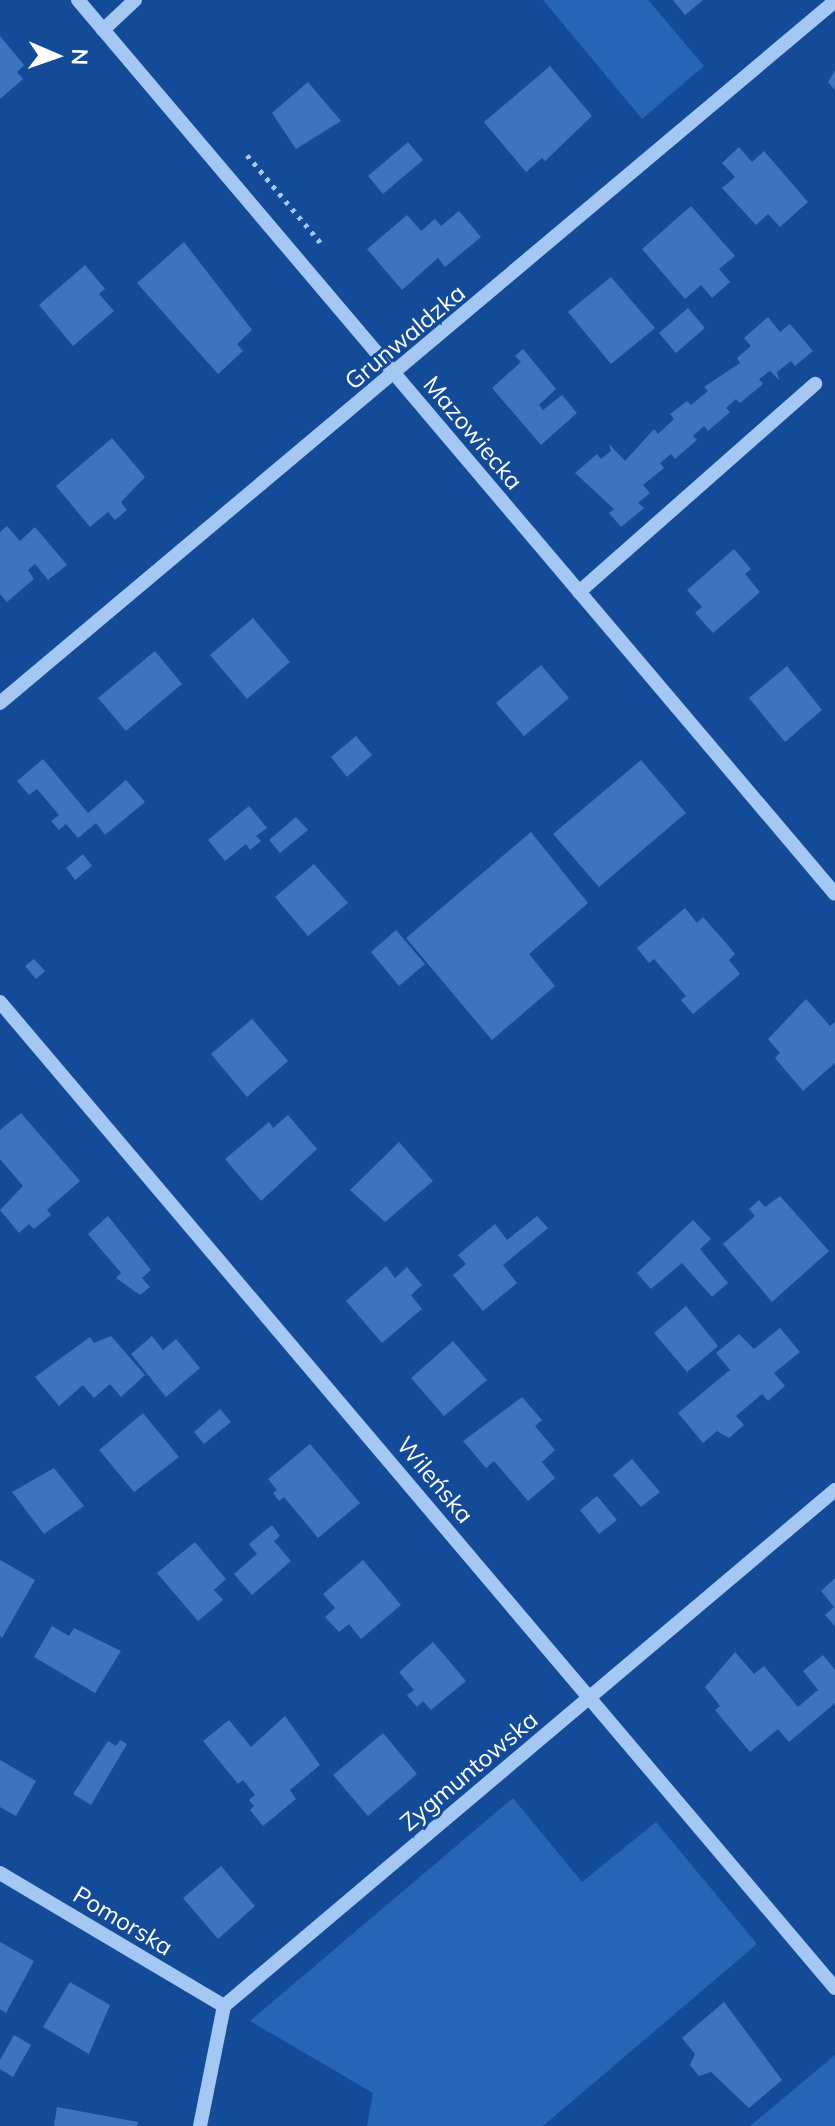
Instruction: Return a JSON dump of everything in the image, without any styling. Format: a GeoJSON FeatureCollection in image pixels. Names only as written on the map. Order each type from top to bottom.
{"type":"FeatureCollection","features":[{"type":"Feature","properties":{"kind":"street","name":"Mazowiecka"},"geometry":{"type":"LineString","coordinates":[[78,0],[835,894]]}},
{"type":"Feature","properties":{"kind":"street"},"geometry":{"type":"LineString","coordinates":[[103,30],[135,0]]}},
{"type":"Feature","properties":{"kind":"street","name":"Grunwaldzka"},"geometry":{"type":"LineString","coordinates":[[0,703],[395,375],[835,1]]}},
{"type":"Feature","properties":{"kind":"street"},"geometry":{"type":"LineString","coordinates":[[579,592],[815,384]]}},
{"type":"Feature","properties":{"kind":"street","name":"Wileńska"},"geometry":{"type":"LineString","coordinates":[[0,1002],[835,1988]]}},
{"type":"Feature","properties":{"kind":"street","name":"Zygmuntowska"},"geometry":{"type":"LineString","coordinates":[[224,2006],[835,1490]]}},
{"type":"Feature","properties":{"kind":"street","name":"Pomorska"},"geometry":{"type":"LineString","coordinates":[[0,1873],[224,2006]]}},
{"type":"Feature","properties":{"kind":"street"},"geometry":{"type":"LineString","coordinates":[[200,2126],[224,2006]]}},
{"type":"Feature","properties":{"kind":"shaded area"},"geometry":{"type":"Polygon","coordinates":[[[543,0],[648,0],[704,66],[642,119],[543,0]]]}},
{"type":"Feature","properties":{"kind":"shaded area"},"geometry":{"type":"Polygon","coordinates":[[[513,1798],[582,1882],[656,1822],[757,1944],[543,2126],[367,2126],[373,2093],[250,2021],[513,1798]]]}},
{"type":"Feature","properties":{"kind":"shaded area"},"geometry":{"type":"Polygon","coordinates":[[[835,2055],[835,2126],[750,2126],[835,2055]]]}},
{"type":"Feature","properties":{"kind":"building"},"geometry":{"type":"Polygon","coordinates":[[[673,0],[703,0],[685,15],[673,0]]]}},
{"type":"Feature","properties":{"kind":"building"},"geometry":{"type":"Polygon","coordinates":[[[0,36],[24,65],[17,72],[23,79],[0,99],[0,36]]]}},
{"type":"Feature","properties":{"kind":"building"},"geometry":{"type":"Polygon","coordinates":[[[550,66],[592,116],[545,161],[542,158],[526,172],[484,122],[550,66]]]}},
{"type":"Feature","properties":{"kind":"building"},"geometry":{"type":"Polygon","coordinates":[[[835,70],[835,90],[828,82],[835,70]]]}},
{"type":"Feature","properties":{"kind":"building"},"geometry":{"type":"Polygon","coordinates":[[[308,82],[341,121],[296,149],[272,113],[308,82]]]}},
{"type":"Feature","properties":{"kind":"building"},"geometry":{"type":"Polygon","coordinates":[[[408,142],[423,160],[383,194],[368,176],[408,142]]]}},
{"type":"Feature","properties":{"kind":"building"},"geometry":{"type":"Polygon","coordinates":[[[739,147],[752,162],[764,151],[808,202],[780,227],[768,214],[756,225],[722,188],[735,177],[722,163],[739,147]]]}},
{"type":"Feature","properties":{"kind":"building"},"geometry":{"type":"Polygon","coordinates":[[[691,206],[735,256],[719,269],[730,282],[712,298],[701,285],[685,299],[642,249],[691,206]]]}},
{"type":"Feature","properties":{"kind":"building"},"geometry":{"type":"Polygon","coordinates":[[[459,211],[481,237],[445,267],[438,258],[402,290],[367,249],[407,215],[421,231],[435,219],[441,226],[459,211]]]}},
{"type":"Feature","properties":{"kind":"building"},"geometry":{"type":"Polygon","coordinates":[[[184,242],[252,330],[237,344],[243,351],[218,374],[137,283],[184,242]]]}},
{"type":"Feature","properties":{"kind":"building"},"geometry":{"type":"Polygon","coordinates":[[[85,265],[105,289],[99,294],[114,311],[73,346],[39,305],[85,265]]]}},
{"type":"Feature","properties":{"kind":"building"},"geometry":{"type":"Polygon","coordinates":[[[611,277],[655,328],[611,364],[568,312],[611,277]]]}},
{"type":"Feature","properties":{"kind":"building"},"geometry":{"type":"Polygon","coordinates":[[[688,308],[705,328],[676,353],[659,333],[688,308]]]}},
{"type":"Feature","properties":{"kind":"building"},"geometry":{"type":"Polygon","coordinates":[[[768,317],[780,332],[790,324],[813,351],[795,366],[791,361],[777,372],[779,380],[770,371],[759,379],[763,384],[740,403],[736,399],[726,408],[730,412],[708,431],[704,426],[693,436],[697,440],[675,459],[671,454],[660,463],[664,468],[643,485],[650,493],[638,503],[644,508],[621,527],[609,513],[614,509],[575,473],[597,454],[601,459],[611,451],[609,444],[625,461],[654,429],[658,434],[674,419],[670,414],[687,401],[691,405],[708,391],[704,387],[740,363],[737,358],[751,346],[744,338],[768,317]]]}},
{"type":"Feature","properties":{"kind":"building"},"geometry":{"type":"Polygon","coordinates":[[[523,349],[556,389],[539,405],[543,410],[562,395],[577,413],[541,445],[492,388],[521,362],[515,356],[523,349]]]}},
{"type":"Feature","properties":{"kind":"building"},"geometry":{"type":"Polygon","coordinates":[[[112,438],[145,477],[121,502],[127,510],[115,520],[108,512],[90,527],[56,486],[112,438]]]}},
{"type":"Feature","properties":{"kind":"building"},"geometry":{"type":"Polygon","coordinates":[[[7,526],[20,541],[35,527],[67,565],[48,580],[35,564],[28,570],[34,579],[7,602],[0,594],[0,532],[7,526]]]}},
{"type":"Feature","properties":{"kind":"building"},"geometry":{"type":"Polygon","coordinates":[[[734,549],[751,569],[745,574],[760,592],[713,633],[695,613],[702,607],[687,590],[734,549]]]}},
{"type":"Feature","properties":{"kind":"building"},"geometry":{"type":"Polygon","coordinates":[[[253,618],[290,662],[247,699],[210,655],[253,618]]]}},
{"type":"Feature","properties":{"kind":"building"},"geometry":{"type":"Polygon","coordinates":[[[155,651],[182,684],[126,731],[98,698],[155,651]]]}},
{"type":"Feature","properties":{"kind":"building"},"geometry":{"type":"Polygon","coordinates":[[[541,665],[569,698],[524,736],[496,703],[541,665]]]}},
{"type":"Feature","properties":{"kind":"building"},"geometry":{"type":"Polygon","coordinates":[[[787,666],[822,710],[785,742],[749,698],[787,666]]]}},
{"type":"Feature","properties":{"kind":"building"},"geometry":{"type":"Polygon","coordinates":[[[356,736],[372,755],[347,777],[331,757],[356,736]]]}},
{"type":"Feature","properties":{"kind":"building"},"geometry":{"type":"Polygon","coordinates":[[[43,759],[88,813],[126,780],[145,802],[105,835],[96,823],[78,838],[66,824],[59,830],[51,821],[59,815],[37,789],[29,795],[17,781],[43,759]]]}},
{"type":"Feature","properties":{"kind":"building"},"geometry":{"type":"Polygon","coordinates":[[[641,760],[686,813],[599,887],[553,834],[641,760]]]}},
{"type":"Feature","properties":{"kind":"building"},"geometry":{"type":"Polygon","coordinates":[[[249,806],[267,828],[256,836],[261,841],[250,850],[246,844],[225,861],[208,840],[249,806]]]}},
{"type":"Feature","properties":{"kind":"building"},"geometry":{"type":"Polygon","coordinates":[[[296,817],[308,830],[280,853],[269,840],[296,817]]]}},
{"type":"Feature","properties":{"kind":"building"},"geometry":{"type":"Polygon","coordinates":[[[531,832],[588,903],[529,954],[555,986],[492,1040],[406,938],[531,832]]]}},
{"type":"Feature","properties":{"kind":"building"},"geometry":{"type":"Polygon","coordinates":[[[83,854],[92,866],[75,880],[66,868],[83,854]]]}},
{"type":"Feature","properties":{"kind":"building"},"geometry":{"type":"Polygon","coordinates":[[[314,864],[348,903],[308,936],[275,897],[314,864]]]}},
{"type":"Feature","properties":{"kind":"building"},"geometry":{"type":"Polygon","coordinates":[[[685,908],[697,923],[703,917],[726,943],[735,954],[729,960],[740,974],[693,1014],[681,1000],[686,996],[654,959],[649,963],[637,948],[685,908]]]}},
{"type":"Feature","properties":{"kind":"building"},"geometry":{"type":"Polygon","coordinates":[[[396,930],[425,964],[399,986],[371,952],[396,930]]]}},
{"type":"Feature","properties":{"kind":"building"},"geometry":{"type":"Polygon","coordinates":[[[34,959],[45,971],[36,979],[25,966],[34,959]]]}},
{"type":"Feature","properties":{"kind":"building"},"geometry":{"type":"Polygon","coordinates":[[[806,999],[830,1026],[835,1022],[835,1063],[803,1091],[775,1058],[780,1053],[768,1039],[806,999]]]}},
{"type":"Feature","properties":{"kind":"building"},"geometry":{"type":"Polygon","coordinates":[[[252,1019],[288,1061],[247,1097],[211,1054],[252,1019]]]}},
{"type":"Feature","properties":{"kind":"building"},"geometry":{"type":"Polygon","coordinates":[[[21,1113],[80,1181],[47,1210],[51,1215],[34,1229],[29,1224],[19,1233],[0,1210],[23,1186],[0,1159],[0,1130],[21,1113]]]}},
{"type":"Feature","properties":{"kind":"building"},"geometry":{"type":"Polygon","coordinates":[[[288,1115],[317,1149],[261,1201],[225,1159],[269,1122],[273,1128],[288,1115]]]}},
{"type":"Feature","properties":{"kind":"building"},"geometry":{"type":"Polygon","coordinates":[[[399,1142],[433,1181],[385,1222],[350,1190],[399,1142]]]}},
{"type":"Feature","properties":{"kind":"building"},"geometry":{"type":"Polygon","coordinates":[[[780,1196],[829,1251],[772,1302],[723,1244],[755,1216],[749,1209],[759,1200],[765,1207],[780,1196]]]}},
{"type":"Feature","properties":{"kind":"building"},"geometry":{"type":"Polygon","coordinates":[[[108,1216],[151,1270],[142,1278],[150,1287],[140,1295],[116,1278],[121,1273],[88,1234],[108,1216]]]}},
{"type":"Feature","properties":{"kind":"building"},"geometry":{"type":"Polygon","coordinates":[[[537,1216],[548,1228],[503,1265],[517,1283],[483,1311],[453,1275],[466,1264],[458,1255],[495,1224],[507,1240],[537,1216]]]}},
{"type":"Feature","properties":{"kind":"building"},"geometry":{"type":"Polygon","coordinates":[[[693,1220],[711,1239],[700,1249],[728,1283],[712,1297],[682,1263],[651,1289],[637,1273],[693,1220]]]}},
{"type":"Feature","properties":{"kind":"building"},"geometry":{"type":"Polygon","coordinates":[[[386,1266],[395,1278],[407,1267],[422,1285],[411,1295],[422,1309],[382,1343],[346,1301],[386,1266]]]}},
{"type":"Feature","properties":{"kind":"building"},"geometry":{"type":"Polygon","coordinates":[[[686,1306],[718,1346],[687,1372],[654,1333],[686,1306]]]}},
{"type":"Feature","properties":{"kind":"building"},"geometry":{"type":"Polygon","coordinates":[[[780,1328],[800,1352],[774,1373],[785,1386],[768,1401],[762,1394],[736,1416],[744,1425],[729,1438],[717,1431],[703,1443],[678,1413],[730,1370],[716,1353],[739,1334],[754,1349],[780,1328]]]}},
{"type":"Feature","properties":{"kind":"building"},"geometry":{"type":"Polygon","coordinates":[[[111,1336],[145,1375],[121,1397],[110,1384],[94,1398],[83,1385],[59,1406],[35,1377],[90,1337],[94,1343],[111,1336]]]}},
{"type":"Feature","properties":{"kind":"building"},"geometry":{"type":"Polygon","coordinates":[[[152,1336],[163,1350],[176,1339],[200,1368],[166,1397],[131,1354],[152,1336]]]}},
{"type":"Feature","properties":{"kind":"building"},"geometry":{"type":"Polygon","coordinates":[[[453,1341],[487,1380],[444,1416],[411,1378],[453,1341]]]}},
{"type":"Feature","properties":{"kind":"building"},"geometry":{"type":"Polygon","coordinates":[[[522,1397],[542,1420],[535,1426],[555,1450],[542,1462],[555,1478],[528,1501],[494,1461],[486,1468],[463,1441],[522,1397]]]}},
{"type":"Feature","properties":{"kind":"building"},"geometry":{"type":"Polygon","coordinates":[[[220,1409],[231,1422],[204,1444],[194,1432],[220,1409]]]}},
{"type":"Feature","properties":{"kind":"building"},"geometry":{"type":"Polygon","coordinates":[[[143,1413],[179,1457],[134,1492],[99,1450],[143,1413]]]}},
{"type":"Feature","properties":{"kind":"building"},"geometry":{"type":"Polygon","coordinates":[[[310,1444],[360,1503],[318,1538],[284,1497],[279,1501],[273,1493],[277,1490],[268,1479],[310,1444]]]}},
{"type":"Feature","properties":{"kind":"building"},"geometry":{"type":"Polygon","coordinates":[[[632,1459],[660,1492],[641,1507],[613,1475],[632,1459]]]}},
{"type":"Feature","properties":{"kind":"building"},"geometry":{"type":"Polygon","coordinates":[[[54,1468],[84,1506],[44,1534],[12,1492],[54,1468]]]}},
{"type":"Feature","properties":{"kind":"building"},"geometry":{"type":"Polygon","coordinates":[[[597,1496],[617,1520],[599,1534],[580,1510],[597,1496]]]}},
{"type":"Feature","properties":{"kind":"building"},"geometry":{"type":"Polygon","coordinates":[[[272,1525],[280,1536],[274,1541],[291,1561],[252,1595],[234,1574],[257,1554],[249,1544],[272,1525]]]}},
{"type":"Feature","properties":{"kind":"building"},"geometry":{"type":"Polygon","coordinates":[[[195,1542],[226,1579],[214,1590],[223,1600],[198,1621],[157,1573],[195,1542]]]}},
{"type":"Feature","properties":{"kind":"building"},"geometry":{"type":"Polygon","coordinates":[[[0,1560],[35,1580],[2,1638],[0,1636],[0,1560]]]}},
{"type":"Feature","properties":{"kind":"building"},"geometry":{"type":"Polygon","coordinates":[[[363,1560],[401,1605],[361,1639],[349,1624],[339,1632],[325,1617],[335,1608],[323,1594],[363,1560]]]}},
{"type":"Feature","properties":{"kind":"building"},"geometry":{"type":"Polygon","coordinates":[[[835,1578],[835,1626],[825,1615],[834,1607],[821,1591],[835,1578]]]}},
{"type":"Feature","properties":{"kind":"building"},"geometry":{"type":"Polygon","coordinates":[[[52,1626],[69,1636],[74,1628],[121,1651],[95,1693],[34,1657],[52,1626]]]}},
{"type":"Feature","properties":{"kind":"building"},"geometry":{"type":"Polygon","coordinates":[[[433,1642],[466,1681],[431,1710],[423,1701],[417,1707],[407,1695],[414,1690],[399,1672],[433,1642]]]}},
{"type":"Feature","properties":{"kind":"building"},"geometry":{"type":"Polygon","coordinates":[[[735,1652],[754,1674],[764,1666],[798,1707],[818,1690],[803,1671],[823,1655],[835,1670],[835,1703],[789,1742],[778,1729],[750,1752],[715,1710],[720,1706],[705,1687],[735,1652]]]}},
{"type":"Feature","properties":{"kind":"building"},"geometry":{"type":"Polygon","coordinates":[[[285,1716],[320,1765],[290,1790],[296,1799],[263,1826],[250,1810],[254,1806],[249,1800],[255,1795],[243,1780],[238,1784],[203,1741],[229,1720],[251,1747],[285,1716]]]}},
{"type":"Feature","properties":{"kind":"building"},"geometry":{"type":"Polygon","coordinates":[[[383,1733],[417,1774],[368,1816],[333,1775],[383,1733]]]}},
{"type":"Feature","properties":{"kind":"building"},"geometry":{"type":"Polygon","coordinates":[[[120,1740],[127,1744],[91,1805],[73,1794],[108,1741],[116,1746],[120,1740]]]}},
{"type":"Feature","properties":{"kind":"building"},"geometry":{"type":"Polygon","coordinates":[[[0,1760],[36,1781],[16,1816],[0,1807],[0,1760]]]}},
{"type":"Feature","properties":{"kind":"building"},"geometry":{"type":"Polygon","coordinates":[[[221,1866],[255,1906],[218,1939],[183,1898],[221,1866]]]}},
{"type":"Feature","properties":{"kind":"building"},"geometry":{"type":"Polygon","coordinates":[[[0,1942],[34,1961],[6,2013],[0,2009],[0,1942]]]}},
{"type":"Feature","properties":{"kind":"building"},"geometry":{"type":"Polygon","coordinates":[[[70,1982],[110,2005],[89,2054],[43,2027],[70,1982]]]}},
{"type":"Feature","properties":{"kind":"building"},"geometry":{"type":"Polygon","coordinates":[[[724,2002],[782,2080],[749,2108],[711,2072],[699,2076],[690,2065],[695,2054],[682,2038],[724,2002]]]}},
{"type":"Feature","properties":{"kind":"building"},"geometry":{"type":"Polygon","coordinates":[[[14,2035],[31,2045],[13,2077],[0,2069],[0,2060],[14,2035]]]}},
{"type":"Feature","properties":{"kind":"building"},"geometry":{"type":"Polygon","coordinates":[[[57,2107],[138,2122],[137,2126],[54,2126],[57,2107]]]}}]}
